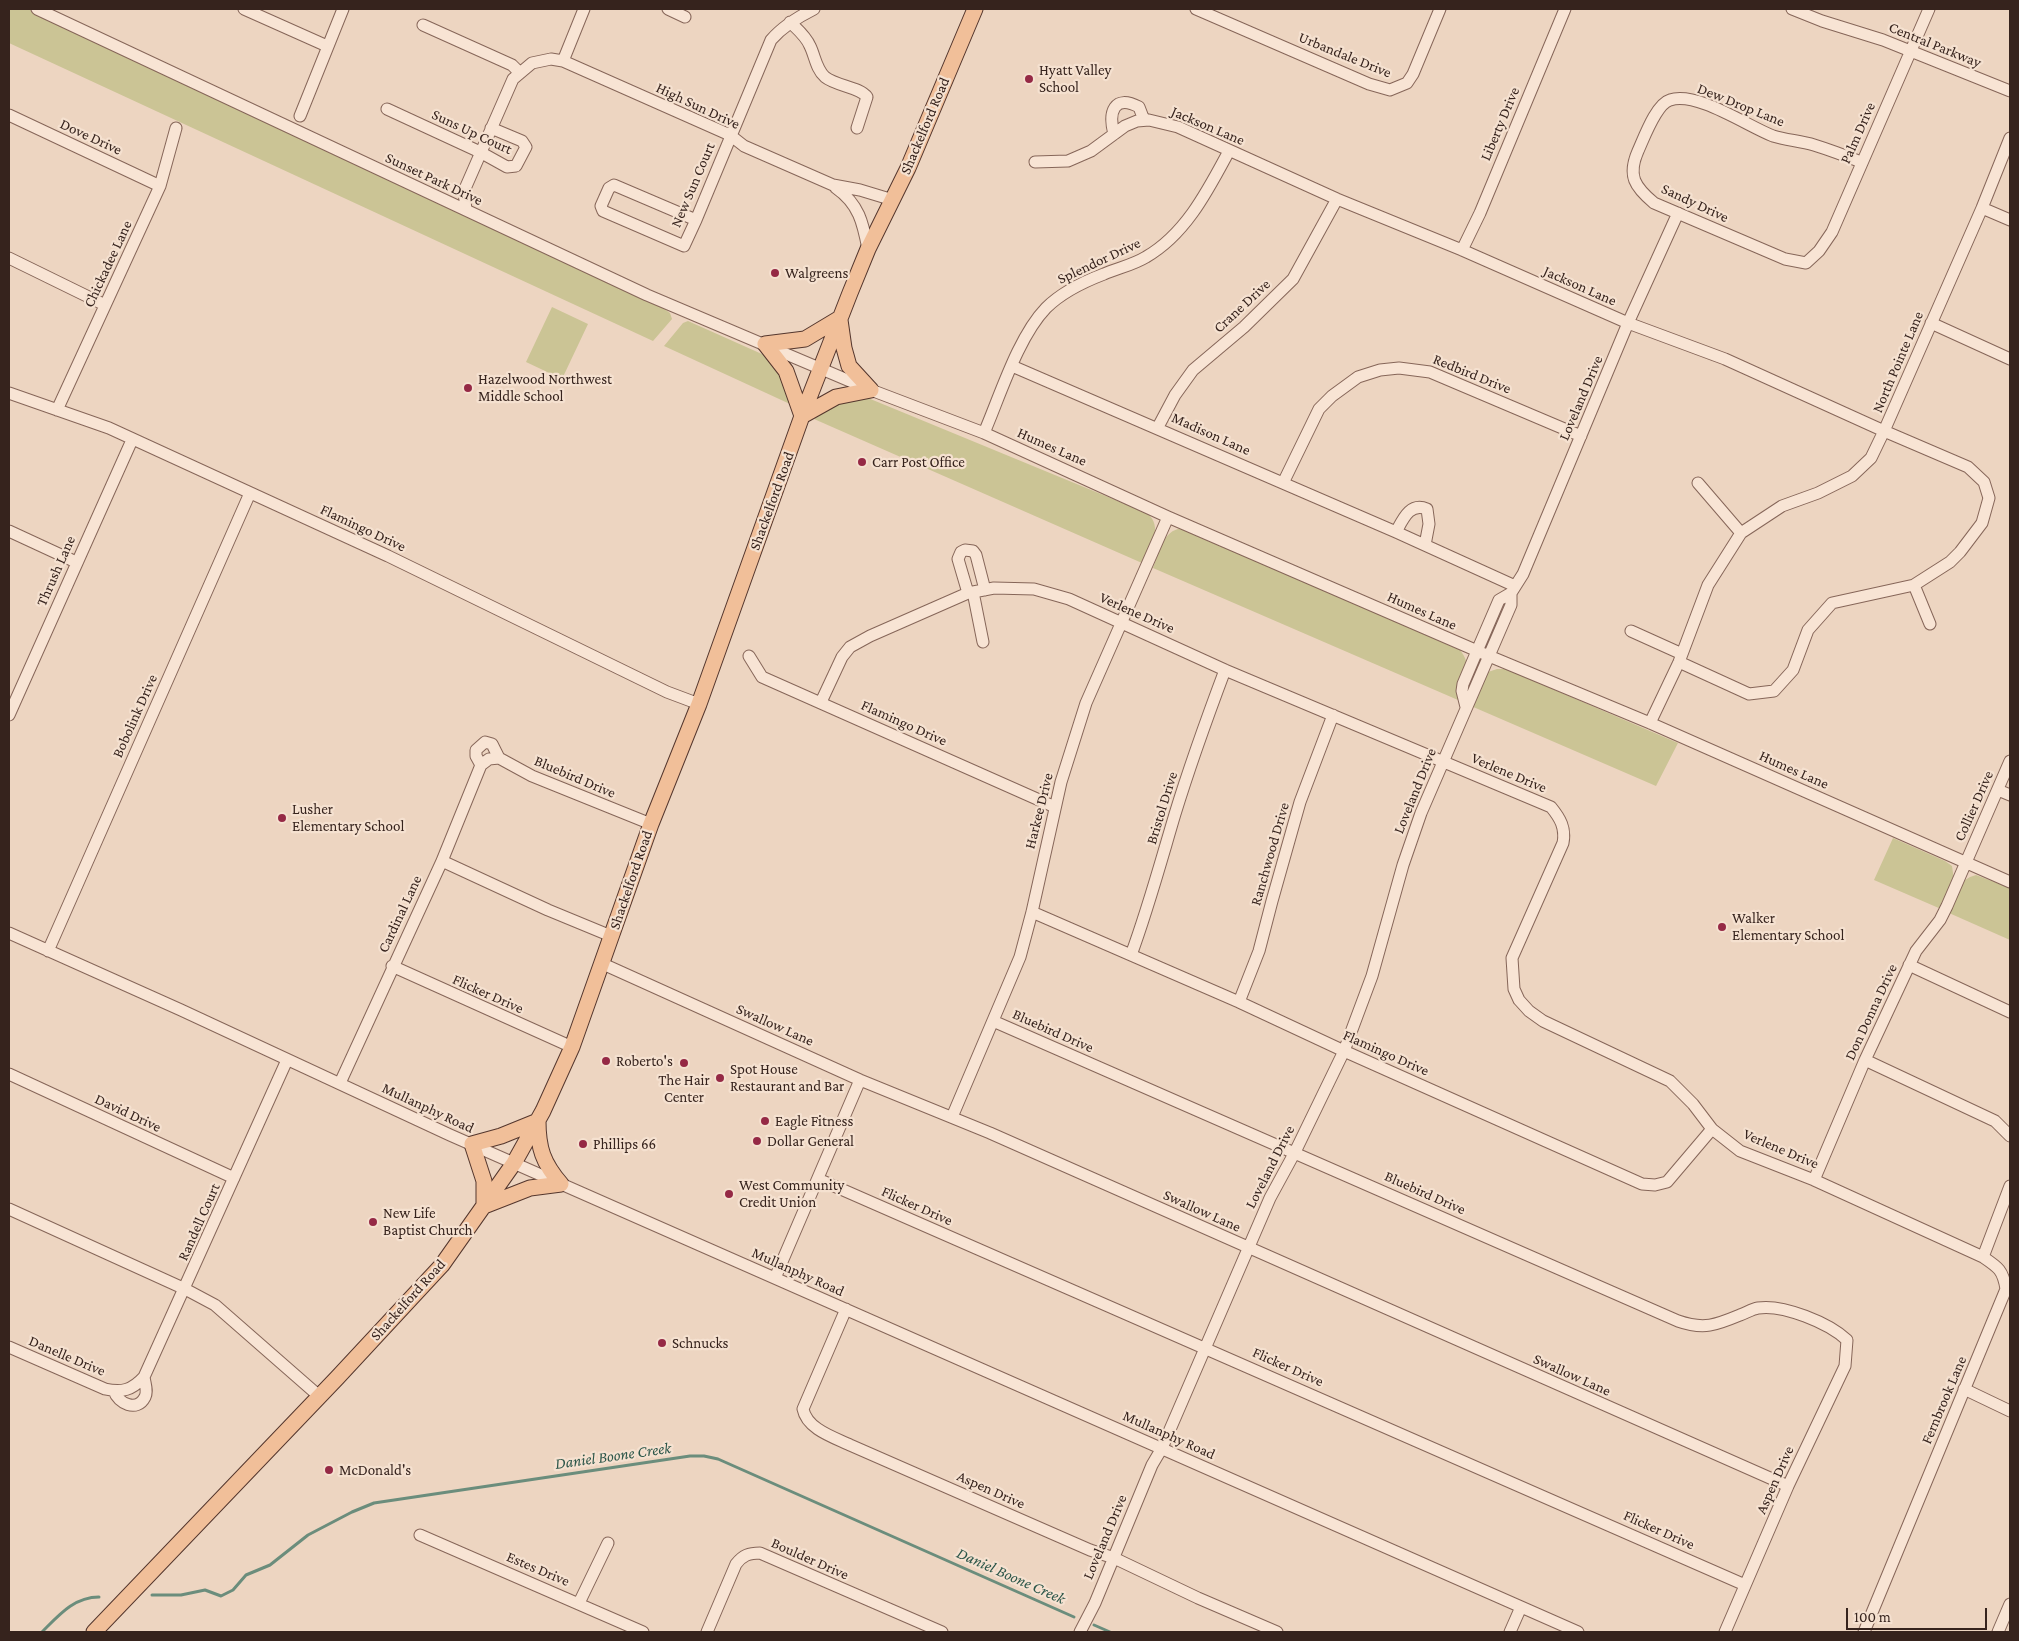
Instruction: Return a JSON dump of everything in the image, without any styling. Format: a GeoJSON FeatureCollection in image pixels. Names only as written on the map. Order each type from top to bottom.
{"type":"FeatureCollection","features":[{"type":"Feature","properties":{"kind":"main road","name":"Shackelford Road"},"geometry":{"type":"LineString","coordinates":[[94,1632],[442,1265],[514,1163],[538,1121],[572,1047],[603,964],[611,936],[651,824],[699,704],[802,416],[840,318],[868,249],[893,200],[975,9]]}},
{"type":"Feature","properties":{"kind":"main road"},"geometry":{"type":"LineString","coordinates":[[840,318],[844,348],[850,366],[871,390],[836,397],[802,416],[786,371],[765,344],[805,338],[840,318]]}},
{"type":"Feature","properties":{"kind":"main road"},"geometry":{"type":"LineString","coordinates":[[538,1121],[538,1137],[542,1157],[549,1170],[561,1184],[530,1188],[484,1206],[484,1182],[472,1144],[501,1136],[538,1121]]}},
{"type":"Feature","properties":{"kind":"street","name":"Sunset Park Drive"},"geometry":{"type":"LineString","coordinates":[[37,9],[647,295],[821,368]]}},
{"type":"Feature","properties":{"kind":"street"},"geometry":{"type":"LineString","coordinates":[[244,9],[326,46]]}},
{"type":"Feature","properties":{"kind":"street"},"geometry":{"type":"LineString","coordinates":[[300,116],[326,46],[343,9]]}},
{"type":"Feature","properties":{"kind":"street"},"geometry":{"type":"LineString","coordinates":[[564,61],[584,9]]}},
{"type":"Feature","properties":{"kind":"street"},"geometry":{"type":"LineString","coordinates":[[668,9],[685,16]]}},
{"type":"Feature","properties":{"kind":"street","name":"New Sun Court"},"geometry":{"type":"LineString","coordinates":[[696,220],[614,185],[609,188],[601,206],[603,211],[684,246],[696,220],[771,40],[790,22],[814,9]]}},
{"type":"Feature","properties":{"kind":"street","name":"Urbandale Drive"},"geometry":{"type":"LineString","coordinates":[[1196,9],[1370,84],[1390,90],[1407,83],[1413,74],[1440,9]]}},
{"type":"Feature","properties":{"kind":"street","name":"Liberty Drive"},"geometry":{"type":"LineString","coordinates":[[1462,250],[1480,213],[1565,9]]}},
{"type":"Feature","properties":{"kind":"street","name":"Central Parkway"},"geometry":{"type":"LineString","coordinates":[[1792,9],[1822,21],[1883,40],[2010,91]]}},
{"type":"Feature","properties":{"kind":"street","name":"Palm Drive"},"geometry":{"type":"LineString","coordinates":[[1806,263],[1819,252],[1832,232],[1929,9]]}},
{"type":"Feature","properties":{"kind":"street"},"geometry":{"type":"LineString","coordinates":[[790,22],[804,36],[825,77],[835,83],[864,92],[867,97],[857,128]]}},
{"type":"Feature","properties":{"kind":"street"},"geometry":{"type":"LineString","coordinates":[[423,25],[512,65],[520,73]]}},
{"type":"Feature","properties":{"kind":"street","name":"High Sun Drive"},"geometry":{"type":"LineString","coordinates":[[466,210],[464,191],[514,79],[532,63],[552,59],[564,61],[730,135],[744,146],[833,185],[860,190],[893,200]]}},
{"type":"Feature","properties":{"kind":"street","name":"Dew Drop Lane"},"geometry":{"type":"LineString","coordinates":[[1668,100],[1682,97],[1737,118],[1773,136],[1814,145],[1861,162]]}},
{"type":"Feature","properties":{"kind":"street","name":"Sandy Drive"},"geometry":{"type":"LineString","coordinates":[[1668,100],[1657,112],[1645,134],[1636,157],[1632,177],[1641,192],[1654,203],[1785,259],[1806,263]]}},
{"type":"Feature","properties":{"kind":"street"},"geometry":{"type":"LineString","coordinates":[[1035,162],[1068,161],[1091,151],[1125,126],[1144,120],[1139,107],[1129,102],[1121,102],[1116,105],[1112,116],[1114,134]]}},
{"type":"Feature","properties":{"kind":"street","name":"Suns Up Court"},"geometry":{"type":"LineString","coordinates":[[387,109],[480,152],[507,167],[516,166],[526,147],[522,141],[491,128]]}},
{"type":"Feature","properties":{"kind":"street","name":"Dove Drive"},"geometry":{"type":"LineString","coordinates":[[9,115],[160,186]]}},
{"type":"Feature","properties":{"kind":"street","name":"Jackson Lane"},"geometry":{"type":"LineString","coordinates":[[1144,120],[1178,126],[1228,151],[1337,199],[1462,250],[1628,323],[1725,359],[1968,467],[1984,482],[1989,498],[1982,523],[1950,562],[1914,585]]}},
{"type":"Feature","properties":{"kind":"street","name":"Chickadee Lane"},"geometry":{"type":"LineString","coordinates":[[57,410],[160,186],[176,128]]}},
{"type":"Feature","properties":{"kind":"street","name":"North Pointe Lane"},"geometry":{"type":"LineString","coordinates":[[1650,723],[1681,658],[1708,585],[1741,533],[1782,506],[1818,493],[1852,476],[1870,458],[1884,431],[1982,208],[2010,138]]}},
{"type":"Feature","properties":{"kind":"street","name":"Splendor Drive"},"geometry":{"type":"LineString","coordinates":[[984,433],[1031,326],[1061,294],[1147,257],[1180,230],[1206,192],[1228,151]]}},
{"type":"Feature","properties":{"kind":"street"},"geometry":{"type":"LineString","coordinates":[[833,185],[845,194],[858,211],[863,222],[868,249]]}},
{"type":"Feature","properties":{"kind":"street","name":"Crane Drive"},"geometry":{"type":"LineString","coordinates":[[1158,427],[1193,370],[1244,327],[1293,279],[1337,199]]}},
{"type":"Feature","properties":{"kind":"street"},"geometry":{"type":"LineString","coordinates":[[1982,208],[2010,220]]}},
{"type":"Feature","properties":{"kind":"street","name":"Loveland Drive"},"geometry":{"type":"LineString","coordinates":[[1466,707],[1462,691],[1463,684],[1476,651],[1499,600],[1513,590],[1523,574],[1628,323],[1678,213]]}},
{"type":"Feature","properties":{"kind":"street"},"geometry":{"type":"LineString","coordinates":[[9,258],[105,305]]}},
{"type":"Feature","properties":{"kind":"street"},"geometry":{"type":"LineString","coordinates":[[1931,323],[2010,359]]}},
{"type":"Feature","properties":{"kind":"street","name":"Madison Lane"},"geometry":{"type":"LineString","coordinates":[[1012,366],[1158,427],[1425,544],[1513,590]]}},
{"type":"Feature","properties":{"kind":"street","name":"Humes Lane"},"geometry":{"type":"LineString","coordinates":[[821,368],[871,390],[984,433],[1168,517],[1476,651],[1650,723],[2010,882]]}},
{"type":"Feature","properties":{"kind":"street","name":"Redbird Drive"},"geometry":{"type":"LineString","coordinates":[[1283,483],[1319,409],[1338,391],[1358,377],[1380,370],[1399,368],[1430,372],[1581,436]]}},
{"type":"Feature","properties":{"kind":"street","name":"Flamingo Drive"},"geometry":{"type":"LineString","coordinates":[[9,393],[109,428],[405,565],[668,692],[699,704]]}},
{"type":"Feature","properties":{"kind":"street","name":"Thrush Lane"},"geometry":{"type":"LineString","coordinates":[[9,715],[132,440]]}},
{"type":"Feature","properties":{"kind":"street"},"geometry":{"type":"LineString","coordinates":[[1698,482],[1741,533]]}},
{"type":"Feature","properties":{"kind":"street","name":"Bobolink Drive"},"geometry":{"type":"LineString","coordinates":[[48,951],[250,493]]}},
{"type":"Feature","properties":{"kind":"street"},"geometry":{"type":"LineString","coordinates":[[1396,532],[1407,513],[1414,507],[1426,509],[1429,524],[1425,544]]}},
{"type":"Feature","properties":{"kind":"street","name":"Harkee Drive"},"geometry":{"type":"LineString","coordinates":[[952,1117],[1020,957],[1055,807],[1074,737],[1102,665],[1168,517]]}},
{"type":"Feature","properties":{"kind":"street"},"geometry":{"type":"LineString","coordinates":[[9,531],[76,562]]}},
{"type":"Feature","properties":{"kind":"street"},"geometry":{"type":"LineString","coordinates":[[984,642],[958,559],[961,552],[965,550],[973,551],[976,555],[985,590]]}},
{"type":"Feature","properties":{"kind":"street"},"geometry":{"type":"LineString","coordinates":[[1632,631],[1749,694],[1774,691],[1793,670],[1808,630],[1832,604],[1914,585],[1930,624]]}},
{"type":"Feature","properties":{"kind":"street","name":"Verlene Drive"},"geometry":{"type":"LineString","coordinates":[[821,702],[842,657],[850,647],[870,636],[970,593],[1016,587],[1049,592],[1121,622],[1225,670],[1551,807],[1561,820],[1565,836],[1564,843],[1512,958],[1514,989],[1529,1011],[1543,1021],[1670,1081],[1693,1104],[1712,1129],[1740,1150],[1814,1180],[1983,1257]]}},
{"type":"Feature","properties":{"kind":"street","name":"Loveland Drive"},"geometry":{"type":"LineString","coordinates":[[1080,1632],[1270,1198],[1296,1152],[1344,1051],[1372,976],[1403,864],[1421,812],[1511,605],[1513,590]]}},
{"type":"Feature","properties":{"kind":"street","name":"Flamingo Drive"},"geometry":{"type":"LineString","coordinates":[[749,656],[762,677],[1055,807]]}},
{"type":"Feature","properties":{"kind":"street","name":"Bristol Drive"},"geometry":{"type":"LineString","coordinates":[[1132,956],[1149,907],[1175,815],[1199,741],[1225,670]]}},
{"type":"Feature","properties":{"kind":"street","name":"Ranchwood Drive"},"geometry":{"type":"LineString","coordinates":[[1239,1002],[1259,951],[1300,802],[1333,715]]}},
{"type":"Feature","properties":{"kind":"street","name":"Bluebird Drive"},"geometry":{"type":"LineString","coordinates":[[490,761],[651,824]]}},
{"type":"Feature","properties":{"kind":"street","name":"Cardinal Lane"},"geometry":{"type":"LineString","coordinates":[[340,1083],[392,966],[490,761]]}},
{"type":"Feature","properties":{"kind":"street","name":"Collier Drive"},"geometry":{"type":"LineString","coordinates":[[1966,862],[2010,761]]}},
{"type":"Feature","properties":{"kind":"street"},"geometry":{"type":"LineString","coordinates":[[1998,790],[2010,795]]}},
{"type":"Feature","properties":{"kind":"street"},"geometry":{"type":"LineString","coordinates":[[442,861],[548,910],[611,936]]}},
{"type":"Feature","properties":{"kind":"street","name":"Don Donna Drive"},"geometry":{"type":"LineString","coordinates":[[1814,1180],[1865,1060],[1909,965],[1916,951],[1940,920],[1966,862]]}},
{"type":"Feature","properties":{"kind":"street","name":"Flamingo Drive"},"geometry":{"type":"LineString","coordinates":[[1032,912],[1239,1002],[1642,1184],[1655,1185],[1666,1182],[1712,1129]]}},
{"type":"Feature","properties":{"kind":"street","name":"Mullanphy Road"},"geometry":{"type":"LineString","coordinates":[[9,933],[561,1184],[1578,1632]]}},
{"type":"Feature","properties":{"kind":"street","name":"Swallow Lane"},"geometry":{"type":"LineString","coordinates":[[603,964],[860,1080],[952,1117],[1788,1486]]}},
{"type":"Feature","properties":{"kind":"street"},"geometry":{"type":"LineString","coordinates":[[1909,965],[2010,1012]]}},
{"type":"Feature","properties":{"kind":"street","name":"Flicker Drive"},"geometry":{"type":"LineString","coordinates":[[392,966],[572,1047]]}},
{"type":"Feature","properties":{"kind":"street","name":"Bluebird Drive"},"geometry":{"type":"LineString","coordinates":[[993,1021],[1690,1325],[1703,1327],[1718,1324],[1757,1308],[1782,1309],[1825,1325],[1847,1340]]}},
{"type":"Feature","properties":{"kind":"street","name":"Randell Court"},"geometry":{"type":"LineString","coordinates":[[130,1390],[144,1378],[287,1060]]}},
{"type":"Feature","properties":{"kind":"street"},"geometry":{"type":"LineString","coordinates":[[1865,1060],[1995,1121],[2009,1133]]}},
{"type":"Feature","properties":{"kind":"street","name":"David Drive"},"geometry":{"type":"LineString","coordinates":[[9,1074],[234,1178]]}},
{"type":"Feature","properties":{"kind":"street"},"geometry":{"type":"LineString","coordinates":[[775,1278],[860,1080]]}},
{"type":"Feature","properties":{"kind":"street","name":"Flicker Drive"},"geometry":{"type":"LineString","coordinates":[[818,1179],[1745,1585]]}},
{"type":"Feature","properties":{"kind":"street"},"geometry":{"type":"LineString","coordinates":[[1983,1257],[2010,1186]]}},
{"type":"Feature","properties":{"kind":"street"},"geometry":{"type":"LineString","coordinates":[[9,1210],[185,1289],[215,1305],[319,1396]]}},
{"type":"Feature","properties":{"kind":"street","name":"Fernbrook Lane"},"geometry":{"type":"LineString","coordinates":[[1864,1632],[2006,1289],[2004,1277],[1999,1268],[1983,1257]]}},
{"type":"Feature","properties":{"kind":"street","name":"Aspen Drive"},"geometry":{"type":"LineString","coordinates":[[846,1309],[803,1409],[805,1418],[812,1425],[858,1448],[1090,1550],[1114,1558],[1276,1632]]}},
{"type":"Feature","properties":{"kind":"street","name":"Aspen Drive"},"geometry":{"type":"LineString","coordinates":[[1725,1632],[1788,1486],[1845,1366],[1847,1340]]}},
{"type":"Feature","properties":{"kind":"street","name":"Danelle Drive"},"geometry":{"type":"LineString","coordinates":[[9,1347],[93,1384],[114,1391],[130,1390]]}},
{"type":"Feature","properties":{"kind":"street","name":"Danelle Drive"},"geometry":{"type":"LineString","coordinates":[[114,1391],[122,1403],[129,1406],[136,1404],[144,1400],[146,1395],[144,1378]]}},
{"type":"Feature","properties":{"kind":"street"},"geometry":{"type":"LineString","coordinates":[[1964,1389],[2010,1411]]}},
{"type":"Feature","properties":{"kind":"street","name":"Estes Drive"},"geometry":{"type":"LineString","coordinates":[[420,1535],[643,1632]]}},
{"type":"Feature","properties":{"kind":"street"},"geometry":{"type":"LineString","coordinates":[[580,1603],[608,1543]]}},
{"type":"Feature","properties":{"kind":"street","name":"Boulder Drive"},"geometry":{"type":"LineString","coordinates":[[707,1632],[736,1564],[742,1556],[760,1553],[942,1632]]}},
{"type":"Feature","properties":{"kind":"street"},"geometry":{"type":"LineString","coordinates":[[1998,1632],[2010,1604]]}},
{"type":"Feature","properties":{"kind":"street"},"geometry":{"type":"LineString","coordinates":[[1510,1632],[1521,1607]]}},
{"type":"Feature","properties":{"kind":"shaded area"},"geometry":{"type":"Polygon","coordinates":[[[9,9],[29,9],[663,308],[670,313],[672,319],[653,341],[9,43],[9,9]]]}},
{"type":"Feature","properties":{"kind":"shaded area"},"geometry":{"type":"Polygon","coordinates":[[[552,307],[588,324],[562,379],[526,362],[552,307]]]}},
{"type":"Feature","properties":{"kind":"shaded area"},"geometry":{"type":"Polygon","coordinates":[[[688,321],[773,359],[783,369],[790,404],[664,346],[683,323],[688,321]]]}},
{"type":"Feature","properties":{"kind":"shaded area"},"geometry":{"type":"Polygon","coordinates":[[[868,398],[1147,513],[1155,524],[1155,531],[1152,544],[1142,563],[814,419],[827,406],[868,398]]]}},
{"type":"Feature","properties":{"kind":"shaded area"},"geometry":{"type":"Polygon","coordinates":[[[1182,528],[1460,650],[1466,661],[1466,669],[1459,687],[1458,700],[1153,568],[1166,537],[1175,530],[1182,528]]]}},
{"type":"Feature","properties":{"kind":"shaded area"},"geometry":{"type":"Polygon","coordinates":[[[1506,669],[1678,743],[1656,786],[1471,706],[1488,672],[1506,669]]]}},
{"type":"Feature","properties":{"kind":"shaded area"},"geometry":{"type":"Polygon","coordinates":[[[1893,838],[1945,861],[1952,866],[1954,880],[1941,909],[1874,880],[1893,838]]]}},
{"type":"Feature","properties":{"kind":"shaded area"},"geometry":{"type":"Polygon","coordinates":[[[1976,875],[2010,888],[2010,940],[1949,913],[1965,880],[1976,875]]]}},
{"type":"Feature","properties":{"kind":"waterway","name":"Daniel Boone Creek"},"geometry":{"type":"LineString","coordinates":[[152,1595],[181,1595],[205,1590],[221,1596],[233,1590],[246,1575],[270,1565],[308,1535],[374,1503],[690,1456],[704,1456],[718,1459],[1074,1617]]}},
{"type":"Feature","properties":{"kind":"waterway","name":"Daniel Boone Creek"},"geometry":{"type":"LineString","coordinates":[[42,1632],[61,1613],[74,1604],[82,1600],[99,1597]]}},
{"type":"Feature","properties":{"kind":"waterway","name":"Daniel Boone Creek"},"geometry":{"type":"LineString","coordinates":[[1094,1625],[1110,1632]]}},
{"type":"Feature","properties":{"kind":"place","name":"Hyatt Valley School"},"geometry":{"type":"Point","coordinates":[1029,79]}},
{"type":"Feature","properties":{"kind":"place","name":"Walgreens"},"geometry":{"type":"Point","coordinates":[775,273]}},
{"type":"Feature","properties":{"kind":"place","name":"Hazelwood Northwest Middle School"},"geometry":{"type":"Point","coordinates":[468,388]}},
{"type":"Feature","properties":{"kind":"place","name":"Carr Post Office"},"geometry":{"type":"Point","coordinates":[862,462]}},
{"type":"Feature","properties":{"kind":"place","name":"Lusher Elementary School"},"geometry":{"type":"Point","coordinates":[282,818]}},
{"type":"Feature","properties":{"kind":"place","name":"Walker Elementary School"},"geometry":{"type":"Point","coordinates":[1722,927]}},
{"type":"Feature","properties":{"kind":"place","name":"Roberto's"},"geometry":{"type":"Point","coordinates":[606,1061]}},
{"type":"Feature","properties":{"kind":"place","name":"The Hair Center"},"geometry":{"type":"Point","coordinates":[684,1063]}},
{"type":"Feature","properties":{"kind":"place","name":"Spot House Restaurant and Bar"},"geometry":{"type":"Point","coordinates":[720,1078]}},
{"type":"Feature","properties":{"kind":"place","name":"Eagle Fitness"},"geometry":{"type":"Point","coordinates":[765,1121]}},
{"type":"Feature","properties":{"kind":"place","name":"Dollar General"},"geometry":{"type":"Point","coordinates":[757,1141]}},
{"type":"Feature","properties":{"kind":"place","name":"Phillips 66"},"geometry":{"type":"Point","coordinates":[583,1144]}},
{"type":"Feature","properties":{"kind":"place","name":"West Community Credit Union"},"geometry":{"type":"Point","coordinates":[729,1194]}},
{"type":"Feature","properties":{"kind":"place","name":"New Life Baptist Church"},"geometry":{"type":"Point","coordinates":[373,1222]}},
{"type":"Feature","properties":{"kind":"place","name":"Schnucks"},"geometry":{"type":"Point","coordinates":[662,1343]}},
{"type":"Feature","properties":{"kind":"place","name":"McDonald's"},"geometry":{"type":"Point","coordinates":[329,1470]}}]}
